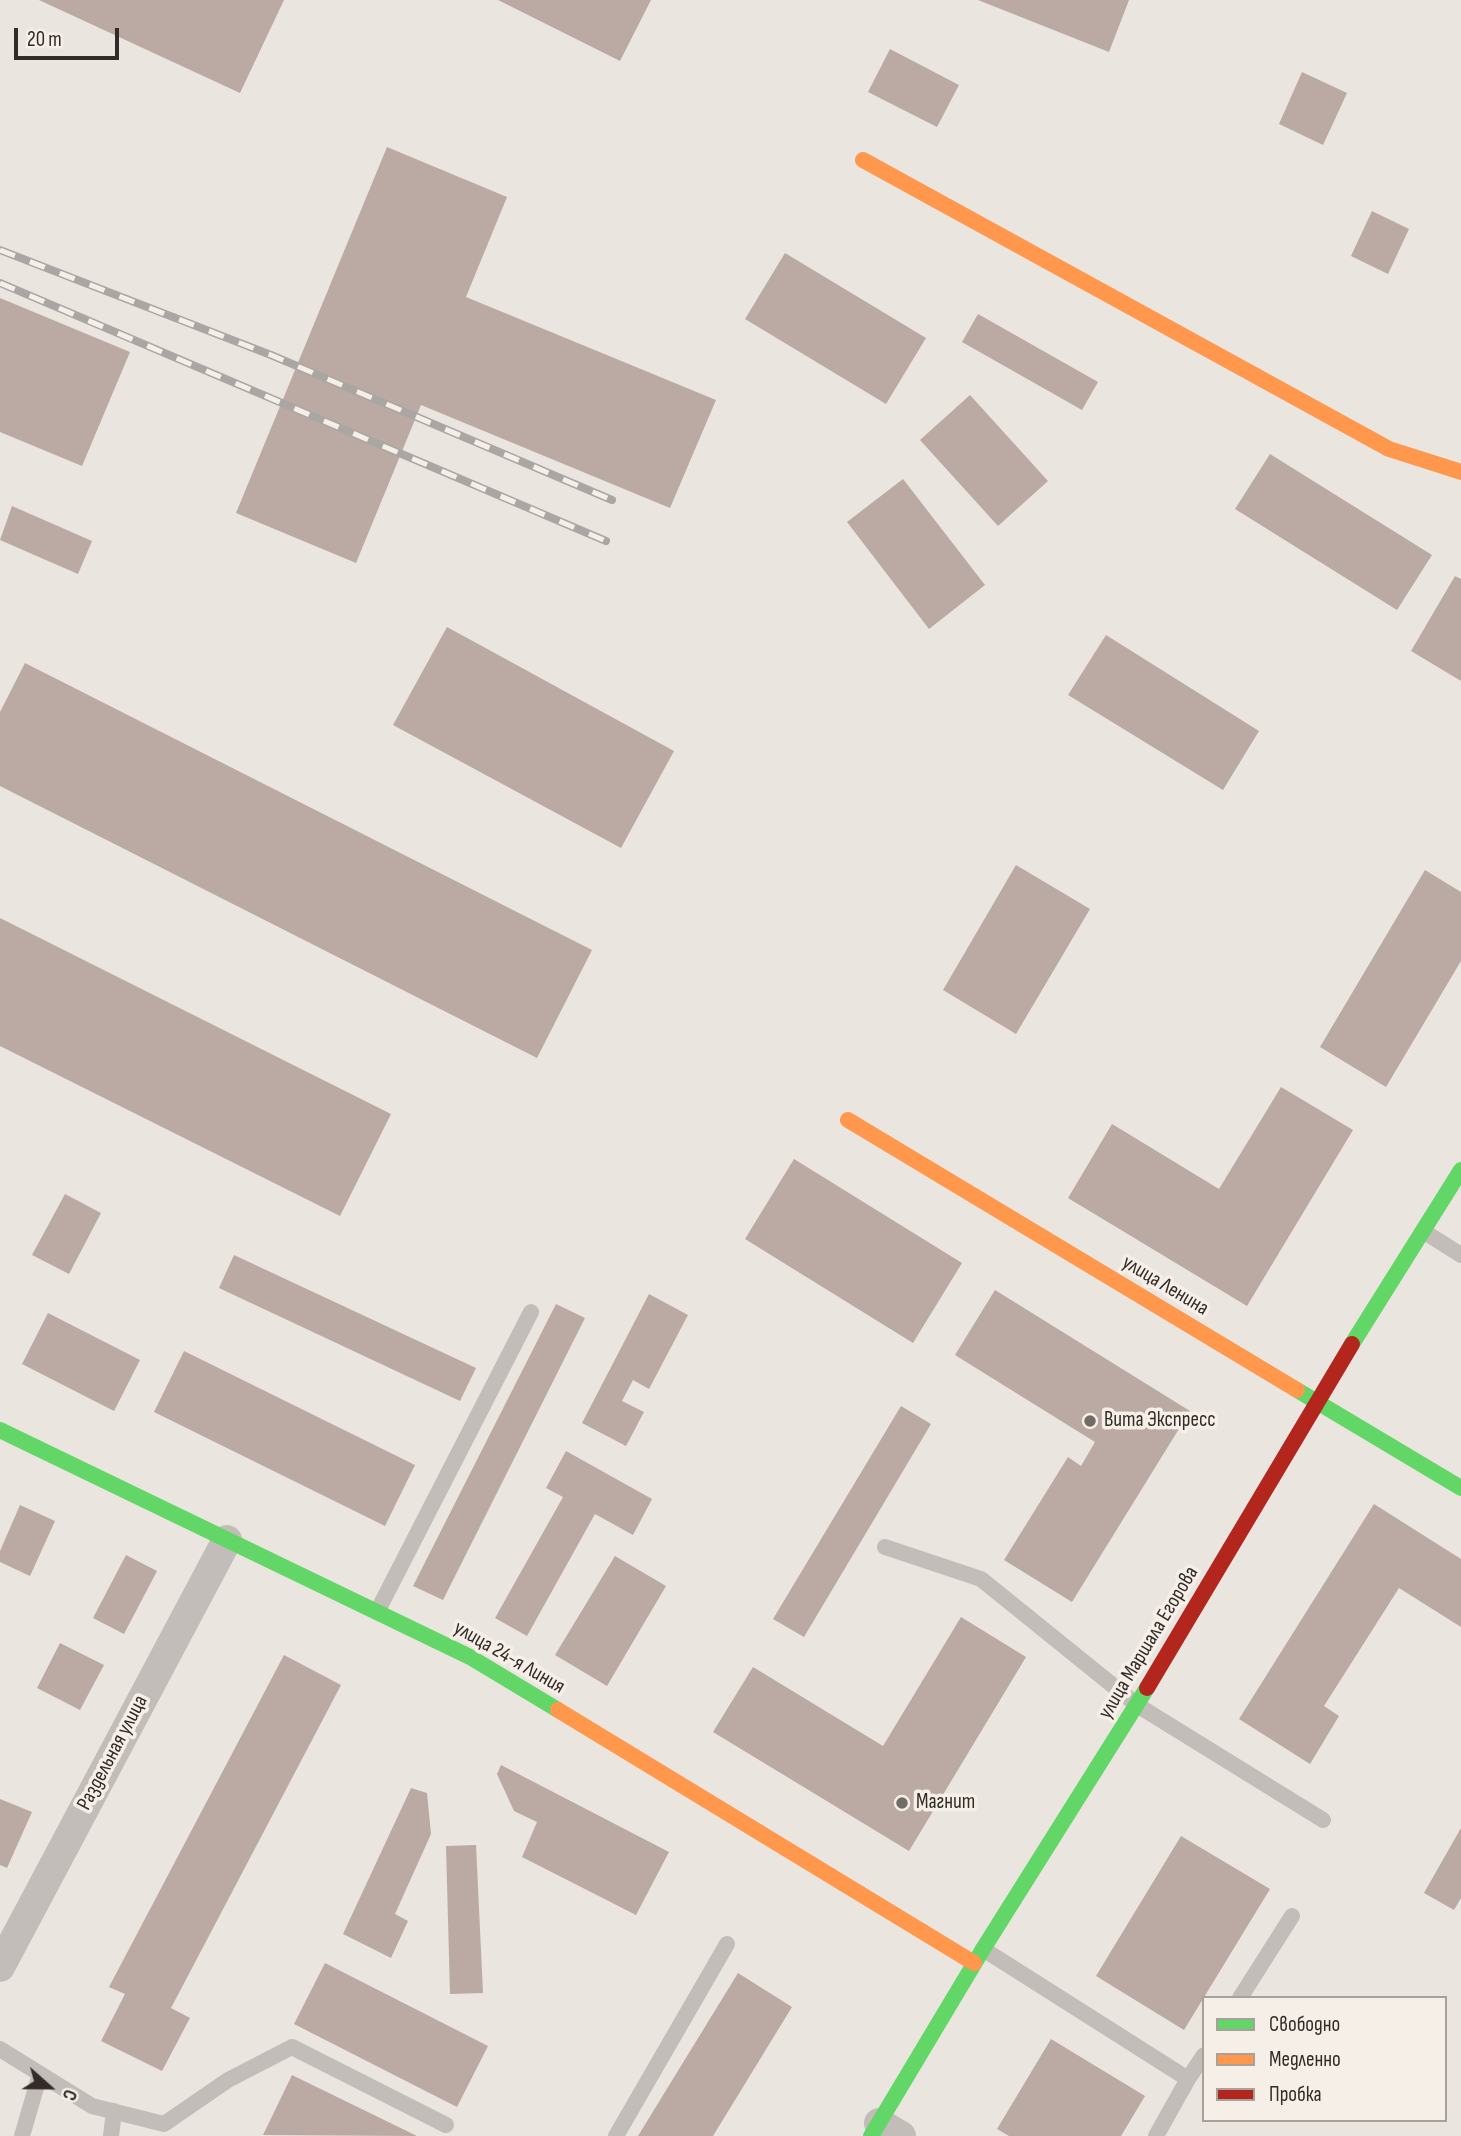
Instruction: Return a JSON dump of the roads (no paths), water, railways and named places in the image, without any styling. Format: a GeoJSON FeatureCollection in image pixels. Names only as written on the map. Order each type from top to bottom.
{"type":"FeatureCollection","features":[{"type":"Feature","properties":{"kind":"street"},"geometry":{"type":"LineString","coordinates":[[863,160],[1390,449],[1461,472]]}},
{"type":"Feature","properties":{"kind":"street","name":"улица Ленина"},"geometry":{"type":"LineString","coordinates":[[848,1120],[1461,1488]]}},
{"type":"Feature","properties":{"kind":"street","name":"улица Маршала Егорова"},"geometry":{"type":"LineString","coordinates":[[884,2132],[979,1956],[1137,1705],[1317,1401],[1461,1170]]}},
{"type":"Feature","properties":{"kind":"street","name":"улица 24-я Линия"},"geometry":{"type":"LineString","coordinates":[[0,1430],[470,1657],[979,1956]]}},
{"type":"Feature","properties":{"kind":"street","name":"Раздельная улица"},"geometry":{"type":"LineString","coordinates":[[2,1958],[226,1540]]}},
{"type":"Feature","properties":{"kind":"lane"},"geometry":{"type":"LineString","coordinates":[[1423,1231],[1461,1255]]}},
{"type":"Feature","properties":{"kind":"lane"},"geometry":{"type":"LineString","coordinates":[[377,1612],[531,1312]]}},
{"type":"Feature","properties":{"kind":"lane"},"geometry":{"type":"LineString","coordinates":[[885,1547],[981,1579],[1137,1705],[1323,1820]]}},
{"type":"Feature","properties":{"kind":"lane"},"geometry":{"type":"LineString","coordinates":[[1241,1996],[1292,1916]]}},
{"type":"Feature","properties":{"kind":"lane"},"geometry":{"type":"LineString","coordinates":[[615,2136],[727,1944]]}},
{"type":"Feature","properties":{"kind":"lane"},"geometry":{"type":"LineString","coordinates":[[979,1956],[1188,2079]]}},
{"type":"Feature","properties":{"kind":"lane"},"geometry":{"type":"LineString","coordinates":[[0,2049],[92,2106],[164,2124],[228,2081],[292,2047],[446,2125]]}},
{"type":"Feature","properties":{"kind":"lane"},"geometry":{"type":"LineString","coordinates":[[1156,2136],[1202,2058]]}},
{"type":"Feature","properties":{"kind":"lane"},"geometry":{"type":"LineString","coordinates":[[22,2136],[40,2074]]}},
{"type":"Feature","properties":{"kind":"lane"},"geometry":{"type":"LineString","coordinates":[[111,2136],[114,2111]]}},
{"type":"Feature","properties":{"kind":"railway"},"geometry":{"type":"LineString","coordinates":[[0,250],[271,355],[612,500]]}},
{"type":"Feature","properties":{"kind":"railway"},"geometry":{"type":"LineString","coordinates":[[0,283],[606,541]]}},
{"type":"Feature","properties":{"kind":"place","name":"Вита Экспресс"},"geometry":{"type":"Point","coordinates":[1090,1421]}},
{"type":"Feature","properties":{"kind":"place","name":"Магнит"},"geometry":{"type":"Point","coordinates":[902,1803]}}]}
